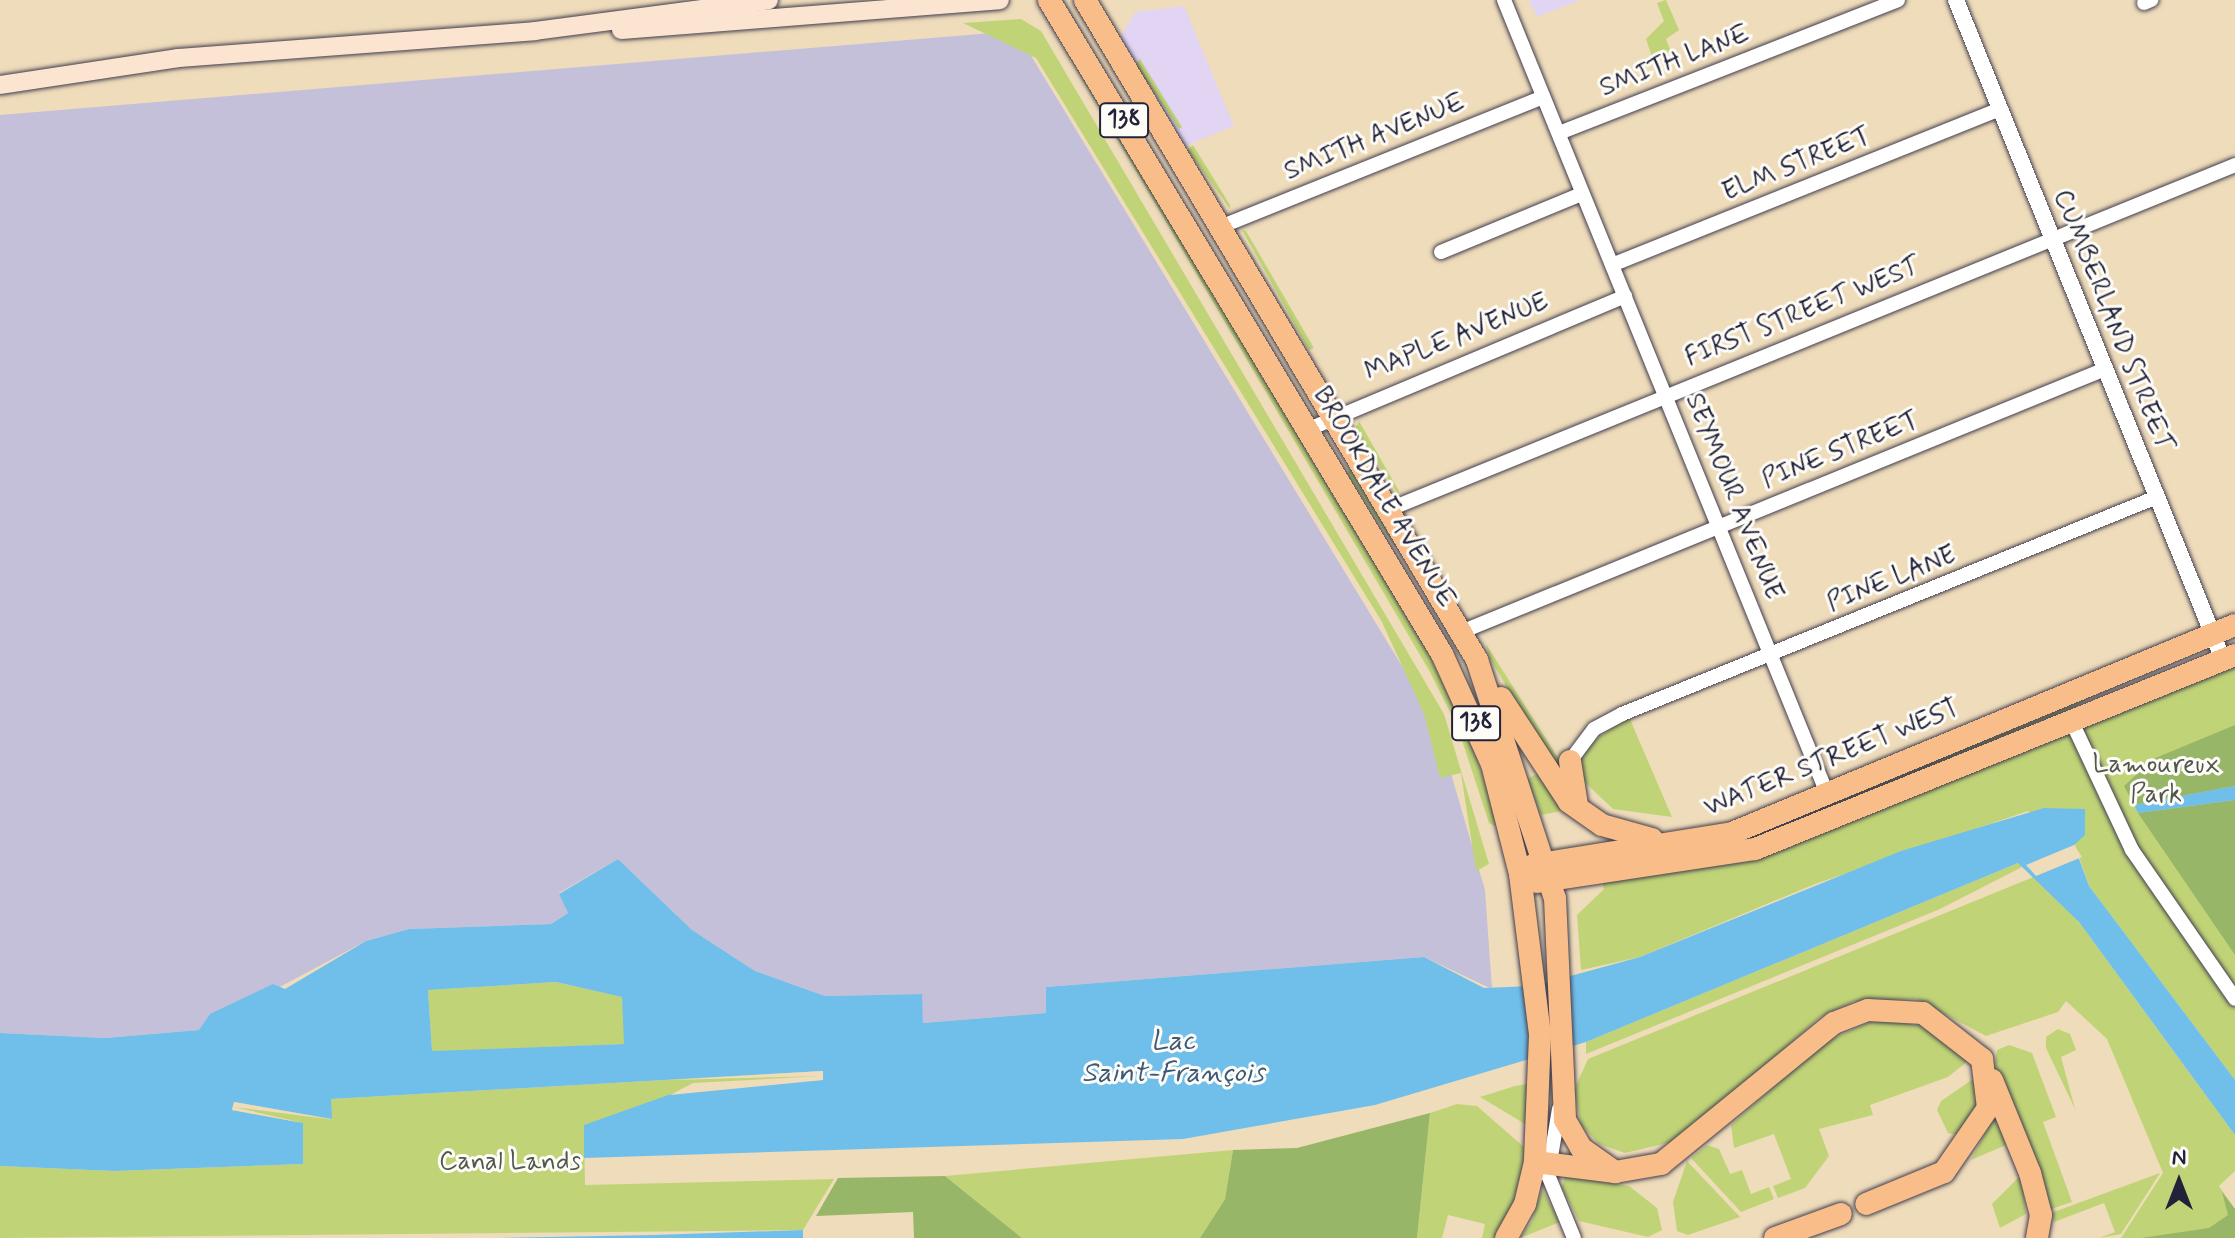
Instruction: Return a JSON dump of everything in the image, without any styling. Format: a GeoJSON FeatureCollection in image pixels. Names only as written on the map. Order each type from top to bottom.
{"type":"FeatureCollection","features":[{"type":"Feature","properties":{"kind":"main road"},"geometry":{"type":"LineString","coordinates":[[535,31],[769,0]]}},
{"type":"Feature","properties":{"kind":"main road"},"geometry":{"type":"LineString","coordinates":[[0,85],[178,58],[535,31],[743,25],[1000,0]]}},
{"type":"Feature","properties":{"kind":"main road","name":"BROOKDALE AVENUE"},"geometry":{"type":"LineString","coordinates":[[1049,0],[1309,429],[1469,707],[1501,791],[1520,874],[1535,971],[1542,1163],[1525,1204],[1506,1238]]}},
{"type":"Feature","properties":{"kind":"main road","name":"BROOKDALE AVENUE"},"geometry":{"type":"LineString","coordinates":[[1085,0],[1225,225],[1477,660],[1548,872],[1563,964],[1562,1095],[1574,1140],[1615,1172]]}},
{"type":"Feature","properties":{"kind":"main road","name":"WATER STREET WEST"},"geometry":{"type":"LineString","coordinates":[[1548,872],[1732,833],[1826,791],[2235,625]]}},
{"type":"Feature","properties":{"kind":"main road","name":"WATER STREET WEST"},"geometry":{"type":"LineString","coordinates":[[1520,874],[1755,849],[2229,658]]}},
{"type":"Feature","properties":{"kind":"main road"},"geometry":{"type":"LineString","coordinates":[[1477,660],[1581,813],[1634,836],[1684,843]]}},
{"type":"Feature","properties":{"kind":"main road"},"geometry":{"type":"LineString","coordinates":[[1570,761],[1581,813]]}},
{"type":"Feature","properties":{"kind":"main road"},"geometry":{"type":"LineString","coordinates":[[1542,1163],[1615,1172],[1661,1164],[1683,1151],[1820,1032],[1851,1015],[1923,1013],[1976,1050],[1989,1071],[2030,1173],[2041,1215],[2037,1238]]}},
{"type":"Feature","properties":{"kind":"main road"},"geometry":{"type":"LineString","coordinates":[[1866,1204],[1956,1162],[1988,1108],[1989,1071]]}},
{"type":"Feature","properties":{"kind":"main road"},"geometry":{"type":"LineString","coordinates":[[1775,1238],[1841,1214]]}},
{"type":"Feature","properties":{"kind":"street","name":"SEYMOUR AVENUE"},"geometry":{"type":"LineString","coordinates":[[1504,0],[1826,791]]}},
{"type":"Feature","properties":{"kind":"street","name":"SMITH LANE"},"geometry":{"type":"LineString","coordinates":[[1559,133],[1898,0]]}},
{"type":"Feature","properties":{"kind":"street","name":"CUMBERLAND STREET"},"geometry":{"type":"LineString","coordinates":[[1956,0],[2212,635],[2229,658]]}},
{"type":"Feature","properties":{"kind":"street","name":"SMITH AVENUE"},"geometry":{"type":"LineString","coordinates":[[1225,225],[1543,97]]}},
{"type":"Feature","properties":{"kind":"street","name":"ELM STREET"},"geometry":{"type":"LineString","coordinates":[[1612,265],[2000,109]]}},
{"type":"Feature","properties":{"kind":"street","name":"FIRST STREET WEST"},"geometry":{"type":"LineString","coordinates":[[1390,509],[2235,165]]}},
{"type":"Feature","properties":{"kind":"street"},"geometry":{"type":"LineString","coordinates":[[1441,252],[1582,194]]}},
{"type":"Feature","properties":{"kind":"street","name":"MAPLE AVENUE"},"geometry":{"type":"LineString","coordinates":[[1309,429],[1336,415],[1625,296]]}},
{"type":"Feature","properties":{"kind":"street","name":"PINE STREET"},"geometry":{"type":"LineString","coordinates":[[1461,632],[2105,369]]}},
{"type":"Feature","properties":{"kind":"street","name":"PINE LANE"},"geometry":{"type":"LineString","coordinates":[[1570,761],[1594,729],[1622,714],[1772,656],[2157,497]]}},
{"type":"Feature","properties":{"kind":"street"},"geometry":{"type":"LineString","coordinates":[[2072,722],[2132,850],[2235,999]]}},
{"type":"Feature","properties":{"kind":"street"},"geometry":{"type":"LineString","coordinates":[[1562,1095],[1542,1163],[1574,1238]]}},
{"type":"Feature","properties":{"kind":"shaded area"},"geometry":{"type":"Polygon","coordinates":[[[1529,0],[1580,0],[1537,17],[1529,0]]]}},
{"type":"Feature","properties":{"kind":"shaded area"},"geometry":{"type":"Polygon","coordinates":[[[1184,6],[1234,126],[1185,146],[1120,38],[1135,12],[1184,6]]]}},
{"type":"Feature","properties":{"kind":"shaded area"},"geometry":{"type":"Polygon","coordinates":[[[1016,31],[1436,722],[1485,890],[1492,989],[1424,957],[1046,987],[1047,1013],[923,1023],[921,994],[825,996],[755,971],[692,930],[618,859],[559,893],[568,913],[551,924],[409,929],[366,941],[199,1030],[105,1038],[0,1033],[0,115],[1016,31]]]}},
{"type":"Feature","properties":{"kind":"green space"},"geometry":{"type":"Polygon","coordinates":[[[1666,0],[1679,30],[1666,39],[1671,52],[1653,60],[1646,39],[1664,21],[1657,3],[1666,0]]]}},
{"type":"Feature","properties":{"kind":"green space"},"geometry":{"type":"Polygon","coordinates":[[[1021,19],[1041,31],[1444,714],[1489,864],[1476,871],[1461,773],[1440,778],[1424,714],[1382,622],[1036,58],[963,23],[1021,19]]]}},
{"type":"Feature","properties":{"kind":"green space"},"geometry":{"type":"Polygon","coordinates":[[[1050,24],[1424,644],[1474,749],[1499,828],[1489,823],[1458,728],[1430,672],[1050,24]]]}},
{"type":"Feature","properties":{"kind":"green space"},"geometry":{"type":"Polygon","coordinates":[[[1140,59],[1182,127],[1179,129],[1135,64],[1140,59]]]}},
{"type":"Feature","properties":{"kind":"green space"},"geometry":{"type":"Polygon","coordinates":[[[1193,145],[1230,205],[1230,209],[1188,150],[1193,145]]]}},
{"type":"Feature","properties":{"kind":"green space"},"geometry":{"type":"Polygon","coordinates":[[[1242,230],[1246,231],[1314,348],[1309,350],[1242,230]]]}},
{"type":"Feature","properties":{"kind":"green space"},"geometry":{"type":"Polygon","coordinates":[[[1359,421],[1399,491],[1399,495],[1355,429],[1359,421]]]}},
{"type":"Feature","properties":{"kind":"green space"},"geometry":{"type":"Polygon","coordinates":[[[1351,468],[1397,546],[1347,473],[1351,468]]]}},
{"type":"Feature","properties":{"kind":"green space"},"geometry":{"type":"Polygon","coordinates":[[[1486,644],[1562,764],[1559,775],[1489,657],[1486,644]]]}},
{"type":"Feature","properties":{"kind":"green space","name":"Lamoureux Park"},"geometry":{"type":"Polygon","coordinates":[[[2235,665],[2235,1080],[2089,886],[2074,842],[2028,811],[1815,884],[1640,957],[1581,970],[1577,915],[1604,889],[1602,882],[1776,851],[2235,665]]]}},
{"type":"Feature","properties":{"kind":"green space"},"geometry":{"type":"Polygon","coordinates":[[[2102,690],[2057,718],[1766,835],[1730,844],[2102,690]]]}},
{"type":"Feature","properties":{"kind":"green space"},"geometry":{"type":"Polygon","coordinates":[[[1629,717],[1672,817],[1613,809],[1574,772],[1590,743],[1629,717]]]}},
{"type":"Feature","properties":{"kind":"green space"},"geometry":{"type":"Polygon","coordinates":[[[2235,725],[2235,786],[2134,805],[2124,786],[2153,759],[2235,725]]]}},
{"type":"Feature","properties":{"kind":"green space"},"geometry":{"type":"Polygon","coordinates":[[[1539,773],[1566,810],[1541,815],[1527,779],[1539,773]]]}},
{"type":"Feature","properties":{"kind":"green space"},"geometry":{"type":"Polygon","coordinates":[[[2235,800],[2235,955],[2138,813],[2235,800]]]}},
{"type":"Feature","properties":{"kind":"green space"},"geometry":{"type":"Polygon","coordinates":[[[2018,863],[2026,865],[1940,909],[1586,1054],[1586,1042],[2018,863]]]}},
{"type":"Feature","properties":{"kind":"green space"},"geometry":{"type":"Polygon","coordinates":[[[2036,876],[2079,922],[2235,1135],[2235,1171],[2219,1186],[2235,1209],[2235,1238],[2121,1238],[2163,1173],[2107,1039],[2066,1001],[2058,1012],[1986,1036],[1916,999],[1854,1001],[1820,1017],[1680,1140],[1625,1153],[1599,1144],[1581,1125],[1574,1090],[1588,1059],[2036,876]]]}},
{"type":"Feature","properties":{"kind":"green space"},"geometry":{"type":"Polygon","coordinates":[[[556,982],[623,997],[625,1044],[432,1052],[428,990],[556,982]]]}},
{"type":"Feature","properties":{"kind":"green space"},"geometry":{"type":"Polygon","coordinates":[[[1877,1019],[1928,1027],[1968,1061],[1948,1077],[1870,1105],[1873,1115],[1819,1129],[1829,1156],[1805,1188],[1778,1198],[1773,1186],[1791,1179],[1774,1134],[1734,1148],[1731,1125],[1825,1042],[1877,1019]]]}},
{"type":"Feature","properties":{"kind":"green space"},"geometry":{"type":"Polygon","coordinates":[[[2058,1029],[2070,1034],[2076,1050],[2061,1057],[2075,1109],[2046,1048],[2046,1037],[2058,1029]]]}},
{"type":"Feature","properties":{"kind":"green space"},"geometry":{"type":"Polygon","coordinates":[[[2009,1045],[2032,1053],[2056,1117],[2043,1122],[2072,1202],[2051,1209],[1995,1064],[1997,1050],[2009,1045]]]}},
{"type":"Feature","properties":{"kind":"green space","name":"Canal Lands"},"geometry":{"type":"Polygon","coordinates":[[[823,1071],[825,1078],[670,1095],[584,1126],[585,1185],[834,1179],[803,1230],[0,1238],[0,1166],[114,1171],[303,1164],[232,1110],[233,1102],[331,1119],[331,1099],[823,1071]]]}},
{"type":"Feature","properties":{"kind":"green space"},"geometry":{"type":"Polygon","coordinates":[[[1976,1077],[1982,1096],[1959,1135],[1948,1133],[1937,1110],[1941,1101],[1976,1077]]]}},
{"type":"Feature","properties":{"kind":"green space"},"geometry":{"type":"Polygon","coordinates":[[[1528,1084],[1525,1124],[1480,1097],[1515,1086],[1528,1084]]]}},
{"type":"Feature","properties":{"kind":"green space"},"geometry":{"type":"Polygon","coordinates":[[[1457,1104],[1477,1106],[1525,1148],[1517,1201],[1497,1238],[1482,1238],[1485,1224],[1448,1215],[1442,1238],[1417,1238],[1430,1113],[1457,1104]]]}},
{"type":"Feature","properties":{"kind":"green space"},"geometry":{"type":"Polygon","coordinates":[[[1998,1109],[2006,1145],[1971,1160],[1998,1109]]]}},
{"type":"Feature","properties":{"kind":"green space"},"geometry":{"type":"Polygon","coordinates":[[[1430,1113],[1417,1238],[1200,1238],[1225,1199],[1233,1150],[1297,1148],[1430,1113]]]}},
{"type":"Feature","properties":{"kind":"green space"},"geometry":{"type":"Polygon","coordinates":[[[1707,1145],[1719,1149],[1730,1174],[1742,1170],[1751,1194],[1769,1187],[1774,1199],[1741,1212],[1691,1158],[1707,1145]]]}},
{"type":"Feature","properties":{"kind":"green space"},"geometry":{"type":"Polygon","coordinates":[[[1233,1150],[1225,1199],[1200,1238],[1022,1238],[945,1176],[1233,1150]]]}},
{"type":"Feature","properties":{"kind":"green space"},"geometry":{"type":"Polygon","coordinates":[[[1687,1161],[1740,1217],[1688,1235],[1677,1231],[1673,1202],[1687,1161]]]}},
{"type":"Feature","properties":{"kind":"green space"},"geometry":{"type":"Polygon","coordinates":[[[2160,1173],[2121,1234],[2099,1238],[2115,1232],[2104,1203],[2054,1222],[2051,1213],[2160,1173]]]}},
{"type":"Feature","properties":{"kind":"green space"},"geometry":{"type":"Polygon","coordinates":[[[2021,1175],[2026,1214],[2000,1228],[1992,1204],[2021,1175]]]}},
{"type":"Feature","properties":{"kind":"green space"},"geometry":{"type":"Polygon","coordinates":[[[945,1176],[1022,1238],[914,1238],[913,1212],[816,1216],[838,1178],[945,1176]]]}},
{"type":"Feature","properties":{"kind":"green space"},"geometry":{"type":"Polygon","coordinates":[[[1565,1176],[1629,1186],[1657,1208],[1662,1230],[1648,1237],[1579,1221],[1562,1188],[1565,1176]]]}},
{"type":"Feature","properties":{"kind":"green space"},"geometry":{"type":"Polygon","coordinates":[[[1542,1189],[1560,1222],[1520,1238],[1532,1221],[1542,1189]]]}},
{"type":"Feature","properties":{"kind":"green space"},"geometry":{"type":"Polygon","coordinates":[[[2222,1192],[2235,1209],[2235,1238],[2141,1238],[2209,1228],[2228,1215],[2222,1192]]]}},
{"type":"Feature","properties":{"kind":"water"},"geometry":{"type":"Polygon","coordinates":[[[2235,786],[2235,800],[2138,813],[2134,805],[2235,786]]]}},
{"type":"Feature","properties":{"kind":"water","name":"Lac Saint-François"},"geometry":{"type":"Polygon","coordinates":[[[2044,808],[2085,809],[2085,835],[2074,845],[2089,886],[2235,1080],[2235,1135],[2079,922],[2018,863],[1586,1042],[1375,1105],[1183,1139],[584,1158],[584,1125],[688,1088],[823,1080],[823,1071],[331,1099],[332,1119],[234,1102],[232,1110],[303,1123],[303,1164],[114,1171],[0,1166],[0,1033],[105,1038],[199,1030],[210,1014],[273,984],[285,989],[366,941],[409,929],[551,924],[568,913],[559,894],[618,859],[692,930],[755,971],[825,996],[922,994],[923,1023],[1046,1013],[1046,987],[1424,957],[1484,988],[1534,986],[1640,957],[1901,851],[2044,808]],[[556,982],[428,990],[432,1051],[624,1044],[622,997],[556,982]]]}},
{"type":"Feature","properties":{"kind":"water"},"geometry":{"type":"Polygon","coordinates":[[[803,1230],[803,1238],[498,1238],[654,1235],[803,1230]]]}},
{"type":"Feature","properties":{"kind":"pier"},"geometry":{"type":"Polygon","coordinates":[[[2074,845],[2082,857],[2036,876],[2026,865],[2074,845]]]}},
{"type":"Feature","properties":{"kind":"pier"},"geometry":{"type":"Polygon","coordinates":[[[823,1071],[823,1080],[670,1095],[693,1083],[822,1076],[669,1080],[823,1071]]]}},
{"type":"Feature","properties":{"kind":"pier"},"geometry":{"type":"Polygon","coordinates":[[[234,1102],[335,1120],[234,1107],[303,1123],[232,1110],[234,1102]]]}}]}
